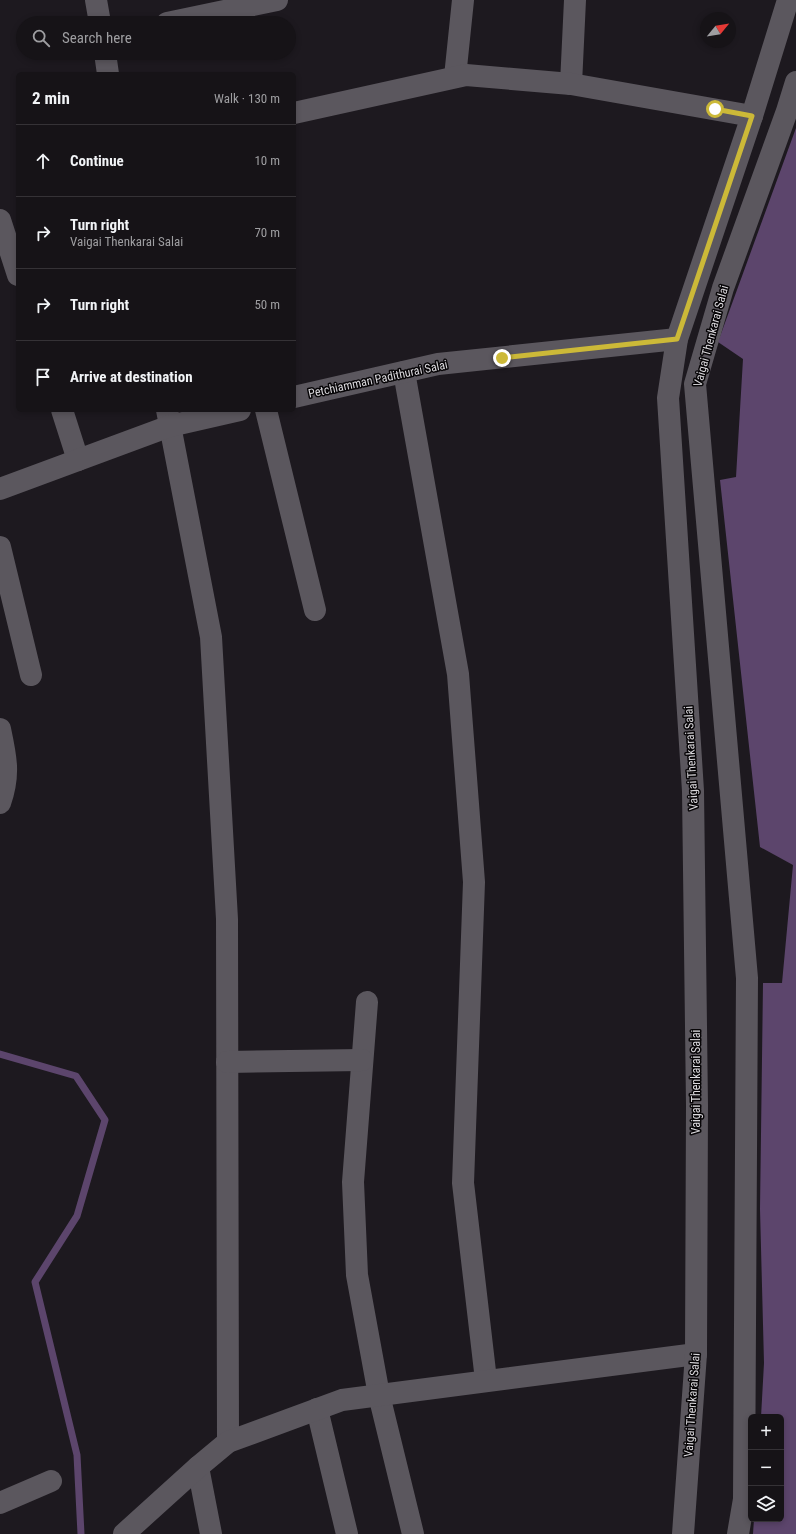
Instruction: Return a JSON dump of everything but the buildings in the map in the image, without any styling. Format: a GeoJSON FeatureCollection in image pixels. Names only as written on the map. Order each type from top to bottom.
{"type":"FeatureCollection","features":[{"type":"Feature","properties":{"kind":"street"},"geometry":{"type":"LineString","coordinates":[[96,0],[99,16]]}},
{"type":"Feature","properties":{"kind":"street"},"geometry":{"type":"LineString","coordinates":[[200,16],[277,0]]}},
{"type":"Feature","properties":{"kind":"street"},"geometry":{"type":"LineString","coordinates":[[455,78],[463,0]]}},
{"type":"Feature","properties":{"kind":"street"},"geometry":{"type":"LineString","coordinates":[[571,84],[575,0]]}},
{"type":"Feature","properties":{"kind":"street","name":"Vaigai Thenkarai Salai"},"geometry":{"type":"LineString","coordinates":[[683,1534],[696,1354],[697,1105],[694,791],[668,398],[677,339],[752,116],[788,0]]}},
{"type":"Feature","properties":{"kind":"street"},"geometry":{"type":"LineString","coordinates":[[106,60],[108,72]]}},
{"type":"Feature","properties":{"kind":"street"},"geometry":{"type":"LineString","coordinates":[[296,113],[466,75],[571,84],[752,116]]}},
{"type":"Feature","properties":{"kind":"street","name":"Vaigai Thenkarai Salai"},"geometry":{"type":"LineString","coordinates":[[738,1534],[744,1499],[747,978],[695,384],[723,288],[787,111],[796,82]]}},
{"type":"Feature","properties":{"kind":"street"},"geometry":{"type":"LineString","coordinates":[[0,220],[16,269]]}},
{"type":"Feature","properties":{"kind":"street","name":"Petchiamman Padithurai Salai"},"geometry":{"type":"LineString","coordinates":[[296,397],[438,364],[677,339]]}},
{"type":"Feature","properties":{"kind":"street"},"geometry":{"type":"LineString","coordinates":[[404,372],[458,674],[474,882],[462,1183],[486,1380]]}},
{"type":"Feature","properties":{"kind":"street"},"geometry":{"type":"LineString","coordinates":[[63,412],[78,460]]}},
{"type":"Feature","properties":{"kind":"street"},"geometry":{"type":"LineString","coordinates":[[0,489],[78,460],[168,418],[222,412]]}},
{"type":"Feature","properties":{"kind":"street"},"geometry":{"type":"LineString","coordinates":[[266,412],[315,610]]}},
{"type":"Feature","properties":{"kind":"street"},"geometry":{"type":"LineString","coordinates":[[168,418],[211,637],[227,919],[228,1442]]}},
{"type":"Feature","properties":{"kind":"street"},"geometry":{"type":"LineString","coordinates":[[0,547],[31,675]]}},
{"type":"Feature","properties":{"kind":"street"},"geometry":{"type":"LineString","coordinates":[[0,729],[6,757],[6,785],[0,803]]}},
{"type":"Feature","properties":{"kind":"street"},"geometry":{"type":"LineString","coordinates":[[367,1002],[353,1182],[357,1274],[379,1395],[413,1534]]}},
{"type":"Feature","properties":{"kind":"street"},"geometry":{"type":"LineString","coordinates":[[227,1062],[362,1060]]}},
{"type":"Feature","properties":{"kind":"street"},"geometry":{"type":"LineString","coordinates":[[124,1534],[228,1442],[342,1400],[486,1380],[696,1354]]}},
{"type":"Feature","properties":{"kind":"street"},"geometry":{"type":"LineString","coordinates":[[317,1409],[347,1534]]}},
{"type":"Feature","properties":{"kind":"street"},"geometry":{"type":"LineString","coordinates":[[198,1467],[210,1534]]}},
{"type":"Feature","properties":{"kind":"street"},"geometry":{"type":"LineString","coordinates":[[0,1503],[51,1481]]}},
{"type":"Feature","properties":{"kind":"shaded area"},"geometry":{"type":"Polygon","coordinates":[[[796,128],[796,1534],[753,1534],[754,1522],[784,1522],[784,1414],[761,1414],[764,1363],[760,1209],[763,983],[782,983],[793,865],[760,847],[720,480],[736,477],[743,359],[718,342],[796,128]]]}},
{"type":"Feature","properties":{"kind":"waterway"},"geometry":{"type":"LineString","coordinates":[[0,1054],[76,1076],[105,1120],[77,1216],[35,1282],[77,1455],[81,1534]]}},
{"type":"Feature","properties":{"kind":"route"},"geometry":{"type":"LineString","coordinates":[[502,358],[677,339],[752,116],[715,109]]}}]}
